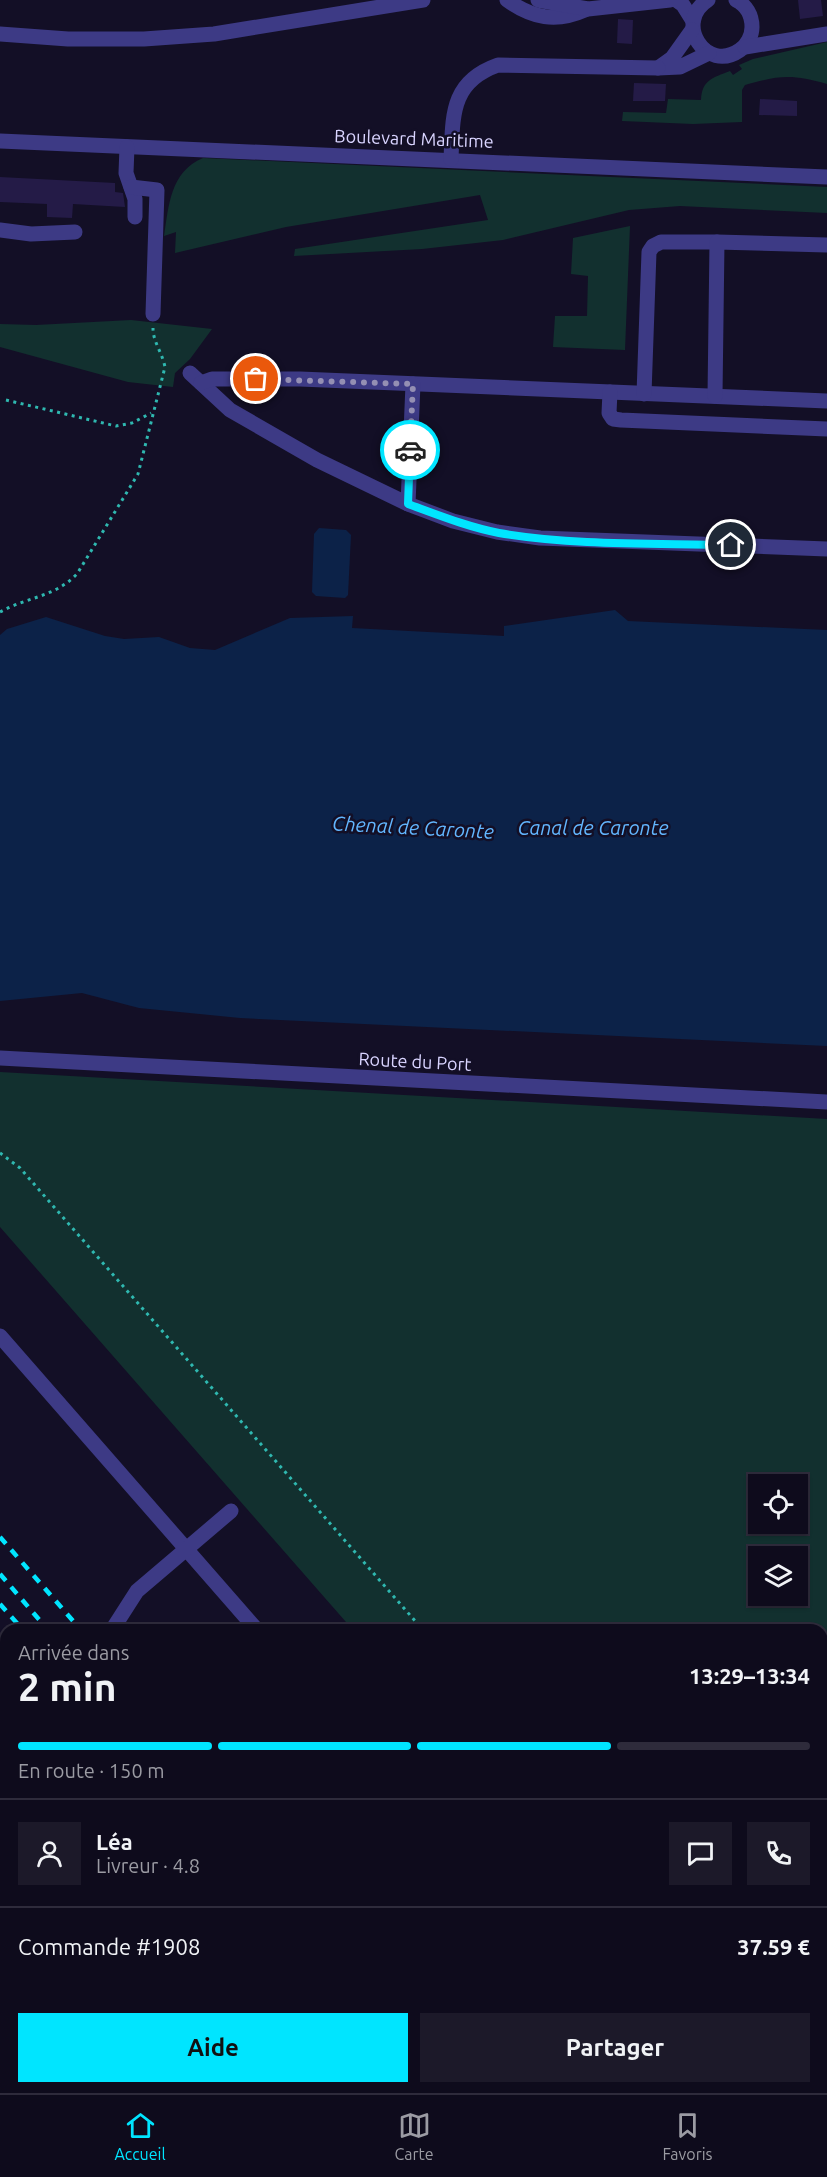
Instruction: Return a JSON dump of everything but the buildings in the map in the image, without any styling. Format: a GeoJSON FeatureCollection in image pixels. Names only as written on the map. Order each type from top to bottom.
{"type":"FeatureCollection","features":[{"type":"Feature","properties":{"kind":"street"},"geometry":{"type":"LineString","coordinates":[[0,34],[68,39],[144,39],[214,33],[381,3],[423,0]]}},
{"type":"Feature","properties":{"kind":"street"},"geometry":{"type":"LineString","coordinates":[[507,0],[532,15],[553,19],[588,9],[670,0]]}},
{"type":"Feature","properties":{"kind":"street"},"geometry":{"type":"LineString","coordinates":[[538,0],[588,9]]}},
{"type":"Feature","properties":{"kind":"street"},"geometry":{"type":"LineString","coordinates":[[676,0],[684,5],[701,48],[709,53],[728,56],[745,47],[827,34]]}},
{"type":"Feature","properties":{"kind":"street"},"geometry":{"type":"LineString","coordinates":[[658,68],[672,58],[692,25],[696,12],[708,0]]}},
{"type":"Feature","properties":{"kind":"street"},"geometry":{"type":"LineString","coordinates":[[736,0],[747,9],[753,28],[745,47]]}},
{"type":"Feature","properties":{"kind":"street"},"geometry":{"type":"LineString","coordinates":[[451,159],[453,112],[456,100],[463,88],[486,69],[498,65],[680,67],[709,53]]}},
{"type":"Feature","properties":{"kind":"street","name":"Boulevard Maritime"},"geometry":{"type":"LineString","coordinates":[[0,141],[827,177]]}},
{"type":"Feature","properties":{"kind":"street"},"geometry":{"type":"LineString","coordinates":[[127,147],[126,173],[131,187],[135,217]]}},
{"type":"Feature","properties":{"kind":"street"},"geometry":{"type":"LineString","coordinates":[[131,187],[157,190],[153,314]]}},
{"type":"Feature","properties":{"kind":"street"},"geometry":{"type":"LineString","coordinates":[[0,230],[31,234],[75,232]]}},
{"type":"Feature","properties":{"kind":"street"},"geometry":{"type":"LineString","coordinates":[[644,394],[649,252],[653,246],[661,242],[827,245]]}},
{"type":"Feature","properties":{"kind":"street"},"geometry":{"type":"LineString","coordinates":[[715,396],[717,242]]}},
{"type":"Feature","properties":{"kind":"street"},"geometry":{"type":"LineString","coordinates":[[827,401],[300,379],[195,378],[230,410],[317,460],[408,504],[453,521],[497,532],[540,538],[827,549]]}},
{"type":"Feature","properties":{"kind":"street"},"geometry":{"type":"LineString","coordinates":[[408,504],[413,384]]}},
{"type":"Feature","properties":{"kind":"street"},"geometry":{"type":"LineString","coordinates":[[610,392],[609,414],[613,419],[827,429]]}},
{"type":"Feature","properties":{"kind":"street","name":"Route du Port"},"geometry":{"type":"LineString","coordinates":[[0,1058],[827,1102]]}},
{"type":"Feature","properties":{"kind":"street"},"geometry":{"type":"LineString","coordinates":[[0,1336],[252,1624]]}},
{"type":"Feature","properties":{"kind":"street"},"geometry":{"type":"LineString","coordinates":[[116,1624],[137,1591],[231,1511]]}},
{"type":"Feature","properties":{"kind":"path"},"geometry":{"type":"LineString","coordinates":[[0,612],[55,592],[77,574],[138,474],[151,414],[165,366],[154,340],[153,314]]}},
{"type":"Feature","properties":{"kind":"path"},"geometry":{"type":"LineString","coordinates":[[6,400],[116,426],[132,423],[151,414]]}},
{"type":"Feature","properties":{"kind":"path"},"geometry":{"type":"LineString","coordinates":[[0,1153],[20,1168],[418,1624]]}},
{"type":"Feature","properties":{"kind":"green space"},"geometry":{"type":"Polygon","coordinates":[[[827,42],[827,84],[786,77],[745,85],[742,90],[742,122],[693,124],[622,121],[623,112],[666,113],[668,99],[701,100],[703,88],[709,81],[730,71],[733,75],[742,69],[739,65],[753,59],[827,42]]]}},
{"type":"Feature","properties":{"kind":"green space"},"geometry":{"type":"Polygon","coordinates":[[[203,158],[827,187],[827,213],[680,206],[629,210],[503,240],[422,249],[294,256],[295,249],[488,220],[480,195],[286,227],[175,253],[176,232],[164,236],[170,201],[177,181],[192,164],[203,158]]]}},
{"type":"Feature","properties":{"kind":"green space"},"geometry":{"type":"Polygon","coordinates":[[[630,226],[625,350],[553,347],[555,316],[587,316],[588,276],[571,274],[573,238],[630,226]]]}},
{"type":"Feature","properties":{"kind":"green space"},"geometry":{"type":"Polygon","coordinates":[[[131,320],[212,329],[190,359],[175,373],[173,387],[128,382],[0,347],[0,324],[36,325],[131,320]]]}},
{"type":"Feature","properties":{"kind":"green space"},"geometry":{"type":"Polygon","coordinates":[[[0,1072],[827,1119],[827,1624],[348,1624],[0,1227],[0,1072]]]}},
{"type":"Feature","properties":{"kind":"water"},"geometry":{"type":"Polygon","coordinates":[[[319,528],[346,530],[351,535],[348,595],[345,598],[316,596],[312,592],[314,534],[319,528]]]}},
{"type":"Feature","properties":{"kind":"water","name":"Canal de Caronte"},"geometry":{"type":"Polygon","coordinates":[[[615,610],[628,621],[827,630],[827,1046],[240,1018],[139,1008],[82,993],[0,1001],[0,635],[7,629],[46,617],[105,636],[124,639],[159,637],[190,648],[215,650],[290,618],[353,616],[352,628],[504,636],[504,626],[615,610]]]}},
{"type":"Feature","properties":{"kind":"railway"},"geometry":{"type":"LineString","coordinates":[[0,1537],[76,1624]]}},
{"type":"Feature","properties":{"kind":"railway"},"geometry":{"type":"LineString","coordinates":[[0,1574],[43,1624]]}},
{"type":"Feature","properties":{"kind":"railway"},"geometry":{"type":"LineString","coordinates":[[0,1604],[18,1624]]}},
{"type":"Feature","properties":{"kind":"way so far"},"geometry":{"type":"LineString","coordinates":[[256,379],[413,384],[410,450]]}},
{"type":"Feature","properties":{"kind":"route"},"geometry":{"type":"LineString","coordinates":[[410,450],[408,504],[453,521],[497,532],[540,538],[731,545]]}},
{"type":"Feature","properties":{"kind":"water label","name":"Chenal de Caronte"},"geometry":{"type":"Point","coordinates":[413,827]}}]}
